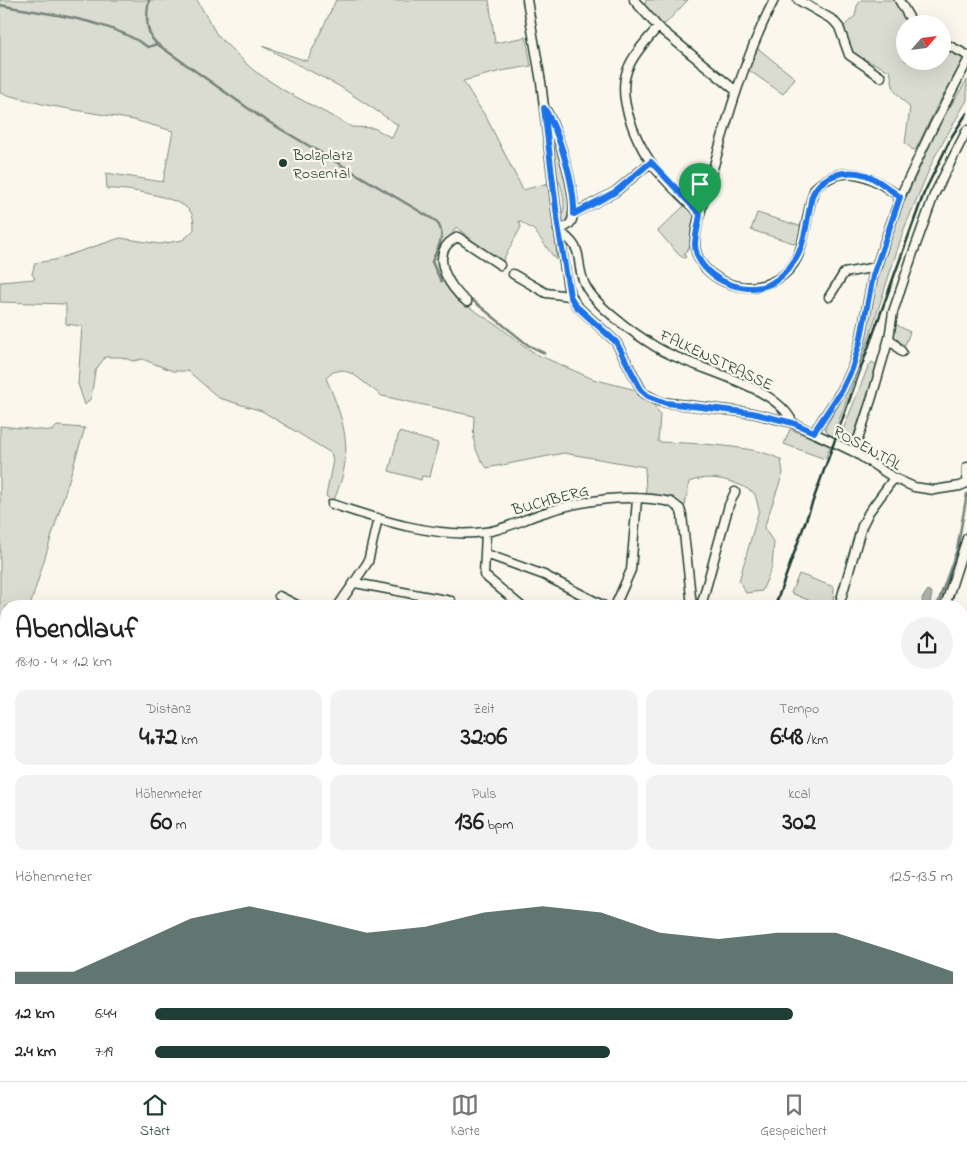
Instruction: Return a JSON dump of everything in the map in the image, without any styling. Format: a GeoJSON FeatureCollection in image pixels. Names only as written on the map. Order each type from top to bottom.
{"type":"FeatureCollection","features":[{"type":"Feature","properties":{"kind":"street"},"geometry":{"type":"LineString","coordinates":[[513,274],[546,293],[570,296],[558,230],[544,108],[527,0]]}},
{"type":"Feature","properties":{"kind":"street"},"geometry":{"type":"LineString","coordinates":[[635,0],[658,27],[735,90]]}},
{"type":"Feature","properties":{"kind":"street"},"geometry":{"type":"LineString","coordinates":[[774,0],[755,36],[735,90],[700,214],[695,244],[705,269],[736,286],[756,287],[770,284],[785,272],[796,258],[815,188],[823,181],[840,174],[866,175],[900,197]]}},
{"type":"Feature","properties":{"kind":"street"},"geometry":{"type":"LineString","coordinates":[[798,0],[833,20],[839,27],[849,55],[881,77]]}},
{"type":"Feature","properties":{"kind":"street"},"geometry":{"type":"LineString","coordinates":[[899,0],[908,15]]}},
{"type":"Feature","properties":{"kind":"street"},"geometry":{"type":"LineString","coordinates":[[658,27],[631,62],[624,82],[630,118],[651,162],[700,214]]}},
{"type":"Feature","properties":{"kind":"street"},"geometry":{"type":"LineString","coordinates":[[951,47],[967,55]]}},
{"type":"Feature","properties":{"kind":"street"},"geometry":{"type":"LineString","coordinates":[[814,432],[842,390],[852,369],[876,267],[900,197],[932,129],[967,62]]}},
{"type":"Feature","properties":{"kind":"street"},"geometry":{"type":"LineString","coordinates":[[544,108],[557,132],[569,179],[574,214]]}},
{"type":"Feature","properties":{"kind":"street"},"geometry":{"type":"LineString","coordinates":[[854,452],[888,338],[893,312],[922,226],[946,169],[967,130]]}},
{"type":"Feature","properties":{"kind":"street"},"geometry":{"type":"LineString","coordinates":[[558,230],[567,227],[574,214],[615,192],[651,162]]}},
{"type":"Feature","properties":{"kind":"street","name":"FALKENSTRASSE"},"geometry":{"type":"LineString","coordinates":[[558,230],[577,246],[585,285],[592,296],[611,313],[644,339],[680,360],[760,392],[789,414],[793,423]]}},
{"type":"Feature","properties":{"kind":"street"},"geometry":{"type":"LineString","coordinates":[[467,302],[451,286],[444,272],[442,257],[450,243],[458,237],[500,265]]}},
{"type":"Feature","properties":{"kind":"street"},"geometry":{"type":"LineString","coordinates":[[829,297],[844,273],[876,267]]}},
{"type":"Feature","properties":{"kind":"street","name":"ROSENTAL"},"geometry":{"type":"LineString","coordinates":[[570,296],[576,306],[616,342],[641,390],[661,402],[752,413],[793,423],[854,452],[894,478],[914,487],[934,490],[967,483]]}},
{"type":"Feature","properties":{"kind":"street"},"geometry":{"type":"LineString","coordinates":[[888,338],[902,352]]}},
{"type":"Feature","properties":{"kind":"street"},"geometry":{"type":"LineString","coordinates":[[967,467],[967,478]]}},
{"type":"Feature","properties":{"kind":"street"},"geometry":{"type":"LineString","coordinates":[[841,600],[862,526],[869,512],[894,478]]}},
{"type":"Feature","properties":{"kind":"street"},"geometry":{"type":"LineString","coordinates":[[703,600],[729,505],[735,492]]}},
{"type":"Feature","properties":{"kind":"street","name":"BUCHBERG"},"geometry":{"type":"LineString","coordinates":[[332,504],[378,518],[441,532],[486,532],[574,504],[601,499],[671,502],[680,509],[691,600]]}},
{"type":"Feature","properties":{"kind":"street"},"geometry":{"type":"LineString","coordinates":[[618,600],[631,570],[637,500]]}},
{"type":"Feature","properties":{"kind":"street"},"geometry":{"type":"LineString","coordinates":[[342,600],[368,562],[378,518]]}},
{"type":"Feature","properties":{"kind":"street"},"geometry":{"type":"LineString","coordinates":[[486,532],[484,576],[514,600]]}},
{"type":"Feature","properties":{"kind":"street"},"geometry":{"type":"LineString","coordinates":[[947,600],[967,538]]}},
{"type":"Feature","properties":{"kind":"street"},"geometry":{"type":"LineString","coordinates":[[486,554],[544,575],[592,600]]}},
{"type":"Feature","properties":{"kind":"street"},"geometry":{"type":"LineString","coordinates":[[355,583],[446,600]]}},
{"type":"Feature","properties":{"kind":"street"},"geometry":{"type":"LineString","coordinates":[[279,596],[287,600]]}},
{"type":"Feature","properties":{"kind":"shaded area"},"geometry":{"type":"Polygon","coordinates":[[[0,0],[197,0],[217,35],[253,70],[285,91],[352,127],[374,128],[392,138],[398,125],[339,86],[262,46],[307,61],[336,0],[489,0],[495,43],[526,37],[531,66],[501,71],[463,81],[487,119],[523,190],[549,183],[555,232],[556,260],[534,230],[519,221],[521,227],[501,264],[456,227],[440,255],[447,284],[464,304],[497,325],[536,354],[593,379],[636,390],[649,397],[660,415],[658,442],[740,448],[770,455],[781,460],[783,473],[764,528],[774,543],[772,567],[762,591],[746,593],[739,581],[759,510],[755,494],[748,489],[732,482],[715,478],[697,479],[689,482],[685,506],[673,498],[646,494],[645,467],[564,453],[487,468],[478,455],[474,444],[474,416],[382,396],[353,374],[342,370],[333,372],[326,378],[343,425],[346,454],[340,485],[333,502],[326,496],[333,460],[331,453],[262,411],[219,398],[188,371],[173,371],[142,359],[133,361],[121,357],[105,357],[95,371],[91,398],[85,405],[78,384],[82,326],[66,324],[66,304],[0,302],[0,282],[35,279],[32,274],[35,263],[54,260],[120,238],[160,244],[183,240],[194,230],[194,222],[190,211],[174,201],[151,194],[107,189],[106,173],[163,182],[173,131],[134,120],[46,105],[0,93],[0,0]]]}},
{"type":"Feature","properties":{"kind":"shaded area"},"geometry":{"type":"Polygon","coordinates":[[[646,0],[688,0],[663,26],[644,6],[646,0]]]}},
{"type":"Feature","properties":{"kind":"shaded area"},"geometry":{"type":"Polygon","coordinates":[[[861,0],[899,0],[908,15],[896,15],[896,70],[951,70],[951,48],[964,58],[964,62],[939,102],[916,149],[913,150],[905,143],[910,108],[894,90],[890,71],[853,54],[842,28],[855,16],[857,6],[861,0]]]}},
{"type":"Feature","properties":{"kind":"shaded area"},"geometry":{"type":"Polygon","coordinates":[[[756,47],[795,78],[783,94],[747,69],[756,47]]]}},
{"type":"Feature","properties":{"kind":"shaded area"},"geometry":{"type":"Polygon","coordinates":[[[967,80],[967,100],[934,158],[904,229],[863,356],[833,436],[828,434],[825,428],[847,390],[859,360],[876,284],[900,211],[941,121],[967,80]]]}},
{"type":"Feature","properties":{"kind":"shaded area"},"geometry":{"type":"Polygon","coordinates":[[[549,121],[561,157],[569,194],[570,219],[562,224],[561,217],[564,208],[564,197],[557,177],[549,121]]]}},
{"type":"Feature","properties":{"kind":"shaded area"},"geometry":{"type":"Polygon","coordinates":[[[686,204],[696,217],[691,245],[684,254],[686,257],[684,258],[679,255],[658,231],[686,204]]]}},
{"type":"Feature","properties":{"kind":"shaded area"},"geometry":{"type":"Polygon","coordinates":[[[757,213],[803,227],[797,244],[751,230],[757,213]]]}},
{"type":"Feature","properties":{"kind":"shaded area"},"geometry":{"type":"Polygon","coordinates":[[[895,324],[910,332],[905,345],[893,339],[895,324]]]}},
{"type":"Feature","properties":{"kind":"shaded area"},"geometry":{"type":"Polygon","coordinates":[[[872,362],[878,366],[853,437],[850,442],[844,443],[839,440],[868,367],[872,362]]]}},
{"type":"Feature","properties":{"kind":"shaded area"},"geometry":{"type":"Polygon","coordinates":[[[0,426],[52,431],[57,426],[85,428],[32,600],[0,600],[0,426]]]}},
{"type":"Feature","properties":{"kind":"shaded area"},"geometry":{"type":"Polygon","coordinates":[[[790,429],[830,446],[825,459],[784,444],[790,429]]]}},
{"type":"Feature","properties":{"kind":"shaded area"},"geometry":{"type":"Polygon","coordinates":[[[399,432],[438,443],[430,477],[422,476],[421,480],[389,471],[399,432]]]}},
{"type":"Feature","properties":{"kind":"shaded area"},"geometry":{"type":"Polygon","coordinates":[[[799,574],[834,587],[833,600],[808,600],[791,593],[799,574]]]}},
{"type":"Feature","properties":{"kind":"shaded area"},"geometry":{"type":"Polygon","coordinates":[[[928,590],[932,593],[931,600],[922,599],[928,590]]]}},
{"type":"Feature","properties":{"kind":"waterway"},"geometry":{"type":"LineString","coordinates":[[149,0],[147,12],[148,30],[157,44],[262,118],[436,221],[441,237],[432,262],[441,281]]}},
{"type":"Feature","properties":{"kind":"waterway"},"geometry":{"type":"LineString","coordinates":[[0,5],[96,24],[132,37],[148,47],[157,44]]}},
{"type":"Feature","properties":{"kind":"waterway"},"geometry":{"type":"LineString","coordinates":[[471,299],[528,345],[544,353]]}},
{"type":"Feature","properties":{"kind":"waterway"},"geometry":{"type":"LineString","coordinates":[[939,600],[957,550],[967,494]]}},
{"type":"Feature","properties":{"kind":"railway"},"geometry":{"type":"LineString","coordinates":[[777,600],[924,193],[952,136],[967,113]]}},
{"type":"Feature","properties":{"kind":"place","name":"Bolzplatz Rosental"},"geometry":{"type":"Point","coordinates":[283,163]}},
{"type":"Feature","properties":{"kind":"route"},"geometry":{"type":"LineString","coordinates":[[544,108],[557,132],[574,203],[574,214],[615,192],[651,162],[700,214],[695,244],[705,269],[721,280],[746,288],[770,284],[785,272],[796,258],[802,241],[812,196],[815,188],[823,181],[834,175],[846,173],[866,175],[900,197],[873,276],[860,342],[852,369],[842,390],[814,432],[793,423],[752,413],[661,402],[648,396],[641,390],[616,342],[576,306],[570,296],[565,278],[544,108]]}}]}
